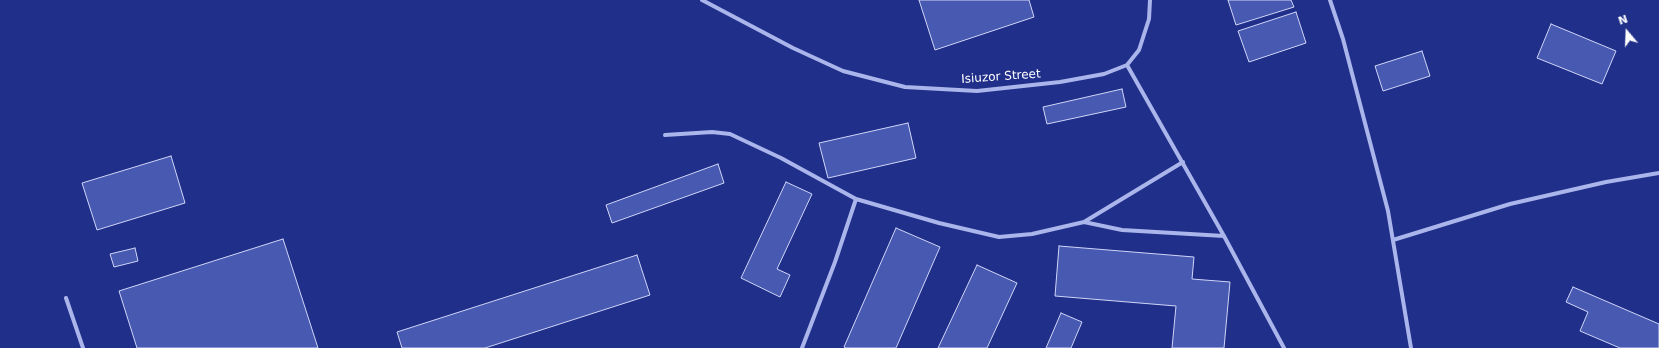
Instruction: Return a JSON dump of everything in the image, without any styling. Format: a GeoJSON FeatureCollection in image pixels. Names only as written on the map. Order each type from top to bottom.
{"type":"FeatureCollection","features":[{"type":"Feature","properties":{"kind":"street","name":"Isiuzor Street"},"geometry":{"type":"LineString","coordinates":[[702,0],[793,48],[843,71],[905,87],[977,91],[1060,82],[1104,74],[1127,65]]}},
{"type":"Feature","properties":{"kind":"street"},"geometry":{"type":"LineString","coordinates":[[1150,0],[1149,19],[1139,50],[1127,65],[1183,162],[1284,348]]}},
{"type":"Feature","properties":{"kind":"street"},"geometry":{"type":"LineString","coordinates":[[1330,0],[1343,39],[1388,211],[1411,348]]}},
{"type":"Feature","properties":{"kind":"street"},"geometry":{"type":"LineString","coordinates":[[666,135],[712,132],[730,134],[781,158],[856,199],[940,223],[999,237],[1032,234],[1084,222],[1183,162]]}},
{"type":"Feature","properties":{"kind":"street"},"geometry":{"type":"LineString","coordinates":[[1393,240],[1510,204],[1606,182],[1659,173]]}},
{"type":"Feature","properties":{"kind":"street"},"geometry":{"type":"LineString","coordinates":[[802,348],[835,262],[856,199]]}},
{"type":"Feature","properties":{"kind":"street"},"geometry":{"type":"LineString","coordinates":[[1084,222],[1122,230],[1224,236]]}},
{"type":"Feature","properties":{"kind":"street"},"geometry":{"type":"LineString","coordinates":[[66,298],[83,348]]}},
{"type":"Feature","properties":{"kind":"building"},"geometry":{"type":"Polygon","coordinates":[[[919,0],[1029,0],[1034,17],[935,50],[919,0]]]}},
{"type":"Feature","properties":{"kind":"building"},"geometry":{"type":"Polygon","coordinates":[[[1228,0],[1291,0],[1294,7],[1236,25],[1228,0]]]}},
{"type":"Feature","properties":{"kind":"building"},"geometry":{"type":"Polygon","coordinates":[[[1296,12],[1306,43],[1249,62],[1238,31],[1296,12]]]}},
{"type":"Feature","properties":{"kind":"building"},"geometry":{"type":"Polygon","coordinates":[[[1551,24],[1616,51],[1602,84],[1537,58],[1551,24]]]}},
{"type":"Feature","properties":{"kind":"building"},"geometry":{"type":"Polygon","coordinates":[[[1422,51],[1430,76],[1383,91],[1375,66],[1422,51]]]}},
{"type":"Feature","properties":{"kind":"building"},"geometry":{"type":"Polygon","coordinates":[[[1122,89],[1126,107],[1047,124],[1043,107],[1122,89]]]}},
{"type":"Feature","properties":{"kind":"building"},"geometry":{"type":"Polygon","coordinates":[[[908,123],[916,158],[828,178],[819,143],[908,123]]]}},
{"type":"Feature","properties":{"kind":"building"},"geometry":{"type":"Polygon","coordinates":[[[171,156],[185,203],[97,230],[82,183],[171,156]]]}},
{"type":"Feature","properties":{"kind":"building"},"geometry":{"type":"Polygon","coordinates":[[[718,164],[724,183],[612,223],[606,205],[718,164]]]}},
{"type":"Feature","properties":{"kind":"building"},"geometry":{"type":"Polygon","coordinates":[[[786,182],[812,194],[777,269],[790,275],[780,297],[741,278],[786,182]]]}},
{"type":"Feature","properties":{"kind":"building"},"geometry":{"type":"Polygon","coordinates":[[[896,228],[940,247],[896,348],[846,348],[844,347],[896,228]]]}},
{"type":"Feature","properties":{"kind":"building"},"geometry":{"type":"Polygon","coordinates":[[[283,239],[318,348],[137,348],[119,291],[283,239]]]}},
{"type":"Feature","properties":{"kind":"building"},"geometry":{"type":"Polygon","coordinates":[[[1059,246],[1194,257],[1192,279],[1230,282],[1224,348],[1172,348],[1176,306],[1055,296],[1059,246]]]}},
{"type":"Feature","properties":{"kind":"building"},"geometry":{"type":"Polygon","coordinates":[[[135,248],[138,261],[114,267],[110,254],[135,248]]]}},
{"type":"Feature","properties":{"kind":"building"},"geometry":{"type":"Polygon","coordinates":[[[637,255],[650,295],[485,348],[402,348],[397,332],[637,255]]]}},
{"type":"Feature","properties":{"kind":"building"},"geometry":{"type":"Polygon","coordinates":[[[977,265],[1017,283],[987,348],[938,348],[977,265]]]}},
{"type":"Feature","properties":{"kind":"building"},"geometry":{"type":"Polygon","coordinates":[[[1573,287],[1659,324],[1659,348],[1620,348],[1580,331],[1588,312],[1566,302],[1573,287]]]}},
{"type":"Feature","properties":{"kind":"building"},"geometry":{"type":"Polygon","coordinates":[[[1061,313],[1082,322],[1071,348],[1046,348],[1061,313]]]}}]}
